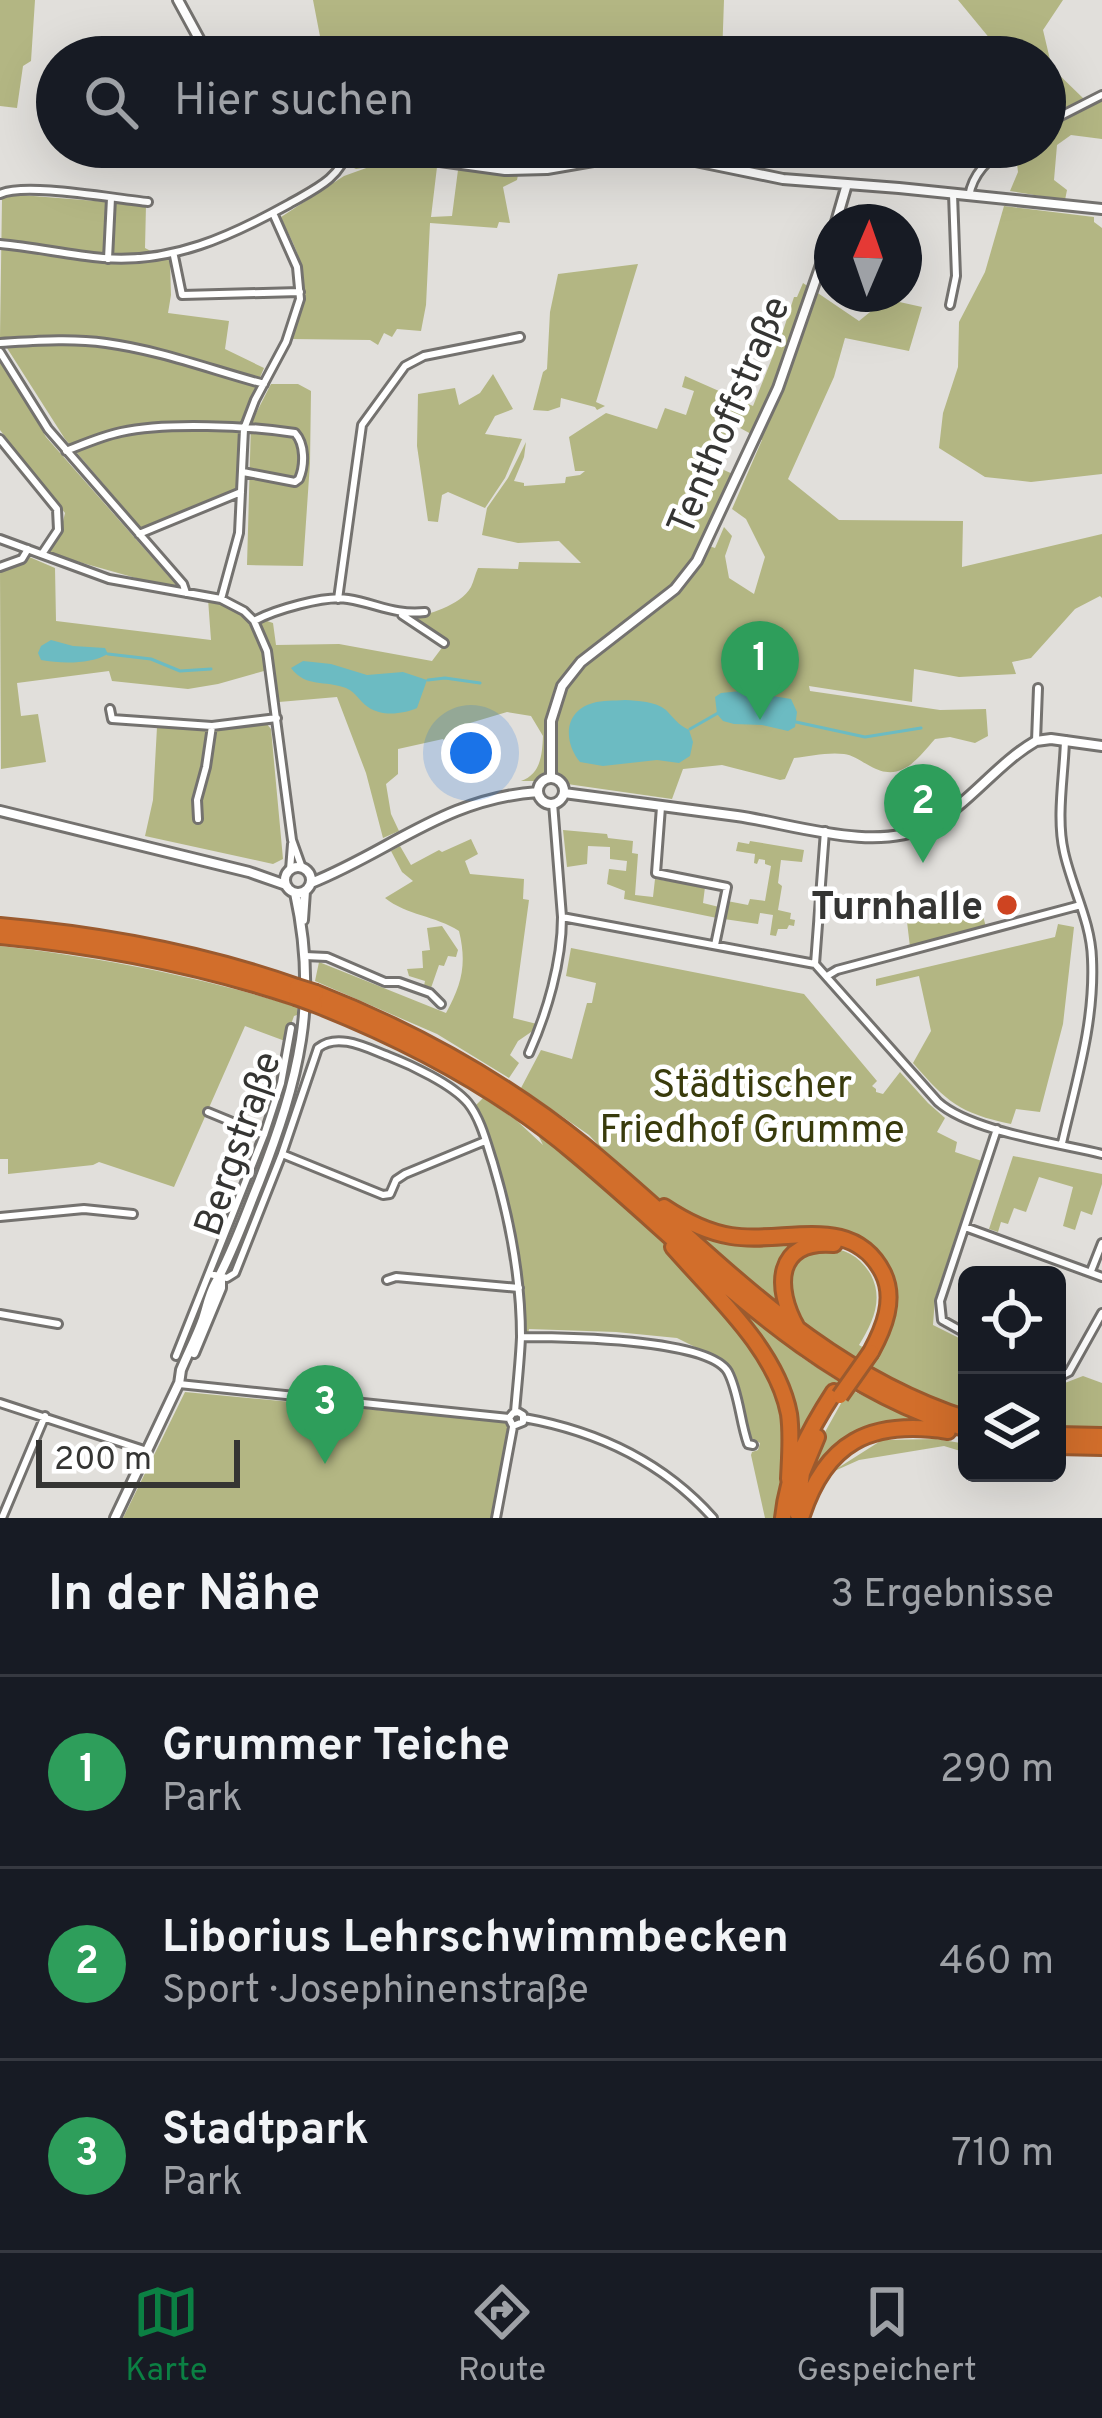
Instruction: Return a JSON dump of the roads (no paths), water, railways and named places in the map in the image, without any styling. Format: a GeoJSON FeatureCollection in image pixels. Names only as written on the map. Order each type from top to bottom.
{"type":"FeatureCollection","features":[{"type":"Feature","properties":{"kind":"highway"},"geometry":{"type":"LineString","coordinates":[[0,926],[90,936],[244,970],[418,1038],[557,1125],[804,1336],[884,1385],[958,1415]]}},
{"type":"Feature","properties":{"kind":"highway"},"geometry":{"type":"LineString","coordinates":[[0,936],[144,956],[297,992]]}},
{"type":"Feature","properties":{"kind":"highway"},"geometry":{"type":"LineString","coordinates":[[509,1097],[815,1356],[899,1405],[958,1428]]}},
{"type":"Feature","properties":{"kind":"highway"},"geometry":{"type":"LineString","coordinates":[[616,1173],[683,1219],[718,1234],[757,1239],[836,1236],[861,1246],[881,1270],[888,1292],[885,1320],[808,1434],[789,1479]]}},
{"type":"Feature","properties":{"kind":"highway"},"geometry":{"type":"LineString","coordinates":[[642,1210],[752,1338],[781,1386],[791,1445],[783,1518]]}},
{"type":"Feature","properties":{"kind":"highway"},"geometry":{"type":"LineString","coordinates":[[804,1336],[785,1304],[783,1274],[803,1249],[834,1244],[864,1260],[876,1278],[878,1315],[867,1350]]}},
{"type":"Feature","properties":{"kind":"highway"},"geometry":{"type":"LineString","coordinates":[[799,1518],[798,1495],[806,1461],[837,1394]]}},
{"type":"Feature","properties":{"kind":"highway"},"geometry":{"type":"LineString","coordinates":[[799,1518],[822,1471],[839,1451],[862,1436],[906,1427],[958,1430]]}},
{"type":"Feature","properties":{"kind":"highway"},"geometry":{"type":"LineString","coordinates":[[1066,1435],[1102,1436]]}},
{"type":"Feature","properties":{"kind":"highway"},"geometry":{"type":"LineString","coordinates":[[1066,1446],[1102,1447]]}},
{"type":"Feature","properties":{"kind":"street"},"geometry":{"type":"LineString","coordinates":[[178,0],[198,36]]}},
{"type":"Feature","properties":{"kind":"street"},"geometry":{"type":"LineString","coordinates":[[1066,113],[1102,95]]}},
{"type":"Feature","properties":{"kind":"street"},"geometry":{"type":"LineString","coordinates":[[0,244],[108,259],[173,255],[273,212],[341,168]]}},
{"type":"Feature","properties":{"kind":"street"},"geometry":{"type":"LineString","coordinates":[[500,168],[547,168]]}},
{"type":"Feature","properties":{"kind":"street"},"geometry":{"type":"LineString","coordinates":[[729,168],[783,179],[1102,209]]}},
{"type":"Feature","properties":{"kind":"street"},"geometry":{"type":"LineString","coordinates":[[969,196],[982,168]]}},
{"type":"Feature","properties":{"kind":"street"},"geometry":{"type":"LineString","coordinates":[[842,204],[848,184]]}},
{"type":"Feature","properties":{"kind":"street"},"geometry":{"type":"LineString","coordinates":[[0,194],[18,190],[148,202]]}},
{"type":"Feature","properties":{"kind":"street"},"geometry":{"type":"LineString","coordinates":[[950,305],[956,276],[953,194]]}},
{"type":"Feature","properties":{"kind":"street"},"geometry":{"type":"LineString","coordinates":[[108,259],[110,198]]}},
{"type":"Feature","properties":{"kind":"street"},"geometry":{"type":"LineString","coordinates":[[221,599],[239,533],[244,429],[293,326],[300,292],[297,267],[273,212]]}},
{"type":"Feature","properties":{"kind":"street"},"geometry":{"type":"LineString","coordinates":[[173,255],[182,295],[300,292]]}},
{"type":"Feature","properties":{"kind":"street","name":"Tenthoffstraße"},"geometry":{"type":"LineString","coordinates":[[551,778],[550,721],[562,686],[581,662],[675,589],[698,561],[778,388],[814,285]]}},
{"type":"Feature","properties":{"kind":"street"},"geometry":{"type":"LineString","coordinates":[[338,598],[364,418],[410,362],[520,338]]}},
{"type":"Feature","properties":{"kind":"street"},"geometry":{"type":"LineString","coordinates":[[186,593],[33,409],[0,348],[68,340],[101,342],[264,384]]}},
{"type":"Feature","properties":{"kind":"street"},"geometry":{"type":"LineString","coordinates":[[66,451],[141,428],[295,433],[302,445],[302,474],[295,482],[243,472]]}},
{"type":"Feature","properties":{"kind":"street"},"geometry":{"type":"LineString","coordinates":[[0,439],[57,509],[58,530],[42,555]]}},
{"type":"Feature","properties":{"kind":"street"},"geometry":{"type":"LineString","coordinates":[[140,534],[242,491]]}},
{"type":"Feature","properties":{"kind":"street"},"geometry":{"type":"LineString","coordinates":[[0,538],[109,579],[221,599],[254,621],[277,611],[346,598],[403,615],[444,643]]}},
{"type":"Feature","properties":{"kind":"street"},"geometry":{"type":"LineString","coordinates":[[0,567],[22,559],[28,549]]}},
{"type":"Feature","properties":{"kind":"street"},"geometry":{"type":"LineString","coordinates":[[403,615],[425,612]]}},
{"type":"Feature","properties":{"kind":"street","name":"Bergstraße"},"geometry":{"type":"LineString","coordinates":[[115,1518],[222,1285],[221,1276],[293,1087],[305,1017],[304,881],[292,841],[268,651],[254,621]]}},
{"type":"Feature","properties":{"kind":"street"},"geometry":{"type":"LineString","coordinates":[[1036,741],[1038,688]]}},
{"type":"Feature","properties":{"kind":"street"},"geometry":{"type":"LineString","coordinates":[[110,709],[112,719],[212,725],[277,718]]}},
{"type":"Feature","properties":{"kind":"street"},"geometry":{"type":"LineString","coordinates":[[198,819],[197,800],[212,725]]}},
{"type":"Feature","properties":{"kind":"street"},"geometry":{"type":"LineString","coordinates":[[1062,1144],[1092,1009],[1091,944],[1062,846],[1065,740]]}},
{"type":"Feature","properties":{"kind":"street"},"geometry":{"type":"LineString","coordinates":[[564,793],[877,837],[922,829],[1036,741],[1102,746]]}},
{"type":"Feature","properties":{"kind":"street"},"geometry":{"type":"LineString","coordinates":[[551,778],[561,782],[564,793],[553,803],[543,801],[538,792],[541,782],[551,778]]}},
{"type":"Feature","properties":{"kind":"street"},"geometry":{"type":"LineString","coordinates":[[0,811],[304,881],[338,870],[472,803],[538,792]]}},
{"type":"Feature","properties":{"kind":"street"},"geometry":{"type":"LineString","coordinates":[[529,1053],[544,1015],[562,933],[553,803]]}},
{"type":"Feature","properties":{"kind":"street"},"geometry":{"type":"LineString","coordinates":[[661,807],[656,873],[727,886],[716,945]]}},
{"type":"Feature","properties":{"kind":"street"},"geometry":{"type":"LineString","coordinates":[[815,964],[825,831]]}},
{"type":"Feature","properties":{"kind":"street","name":"Bergstraße"},"geometry":{"type":"LineString","coordinates":[[287,876],[292,841]]}},
{"type":"Feature","properties":{"kind":"street"},"geometry":{"type":"LineString","coordinates":[[287,876],[304,881]]}},
{"type":"Feature","properties":{"kind":"street"},"geometry":{"type":"LineString","coordinates":[[827,976],[1079,906]]}},
{"type":"Feature","properties":{"kind":"street"},"geometry":{"type":"LineString","coordinates":[[562,917],[815,964],[946,1109],[997,1129],[1102,1154]]}},
{"type":"Feature","properties":{"kind":"street"},"geometry":{"type":"LineString","coordinates":[[305,956],[327,957],[385,982],[399,982],[430,993],[441,1004]]}},
{"type":"Feature","properties":{"kind":"street","name":"Bergstraße"},"geometry":{"type":"LineString","coordinates":[[176,1356],[264,1135],[291,1028]]}},
{"type":"Feature","properties":{"kind":"street","name":"Bergstraße"},"geometry":{"type":"LineString","coordinates":[[210,1274],[226,1278],[235,1273],[322,1044],[339,1041],[412,1067],[468,1103],[485,1141]]}},
{"type":"Feature","properties":{"kind":"street","name":"Bergstraße"},"geometry":{"type":"LineString","coordinates":[[208,1112],[264,1135]]}},
{"type":"Feature","properties":{"kind":"street"},"geometry":{"type":"LineString","coordinates":[[958,1330],[939,1315],[940,1301],[997,1129]]}},
{"type":"Feature","properties":{"kind":"street"},"geometry":{"type":"LineString","coordinates":[[282,1154],[382,1196],[390,1194],[405,1174],[485,1141],[507,1215],[521,1337],[496,1518]]}},
{"type":"Feature","properties":{"kind":"street"},"geometry":{"type":"LineString","coordinates":[[0,1216],[85,1209],[133,1214]]}},
{"type":"Feature","properties":{"kind":"street"},"geometry":{"type":"LineString","coordinates":[[965,1227],[1102,1276]]}},
{"type":"Feature","properties":{"kind":"street"},"geometry":{"type":"LineString","coordinates":[[1090,1271],[1102,1243]]}},
{"type":"Feature","properties":{"kind":"street"},"geometry":{"type":"LineString","coordinates":[[387,1280],[519,1288]]}},
{"type":"Feature","properties":{"kind":"street"},"geometry":{"type":"LineString","coordinates":[[1064,1374],[1102,1313]]}},
{"type":"Feature","properties":{"kind":"street"},"geometry":{"type":"LineString","coordinates":[[0,1315],[58,1324]]}},
{"type":"Feature","properties":{"kind":"street"},"geometry":{"type":"LineString","coordinates":[[521,1337],[626,1341],[712,1359],[728,1373],[748,1444],[753,1444]]}},
{"type":"Feature","properties":{"kind":"street"},"geometry":{"type":"LineString","coordinates":[[178,1384],[513,1418],[521,1425],[524,1418],[556,1424],[616,1445],[665,1474],[713,1518]]}},
{"type":"Feature","properties":{"kind":"street"},"geometry":{"type":"LineString","coordinates":[[0,1403],[147,1451]]}},
{"type":"Feature","properties":{"kind":"street"},"geometry":{"type":"LineString","coordinates":[[2,1518],[45,1416]]}},
{"type":"Feature","properties":{"kind":"water"},"geometry":{"type":"Polygon","coordinates":[[[51,640],[105,648],[108,654],[76,662],[41,660],[41,646],[51,640]]]}},
{"type":"Feature","properties":{"kind":"water"},"geometry":{"type":"Polygon","coordinates":[[[303,661],[367,675],[403,672],[427,680],[417,708],[386,713],[368,707],[346,688],[303,678],[291,668],[303,661]]]}},
{"type":"Feature","properties":{"kind":"water"},"geometry":{"type":"Polygon","coordinates":[[[741,691],[791,699],[797,712],[795,727],[788,731],[723,721],[715,697],[741,691]]]}},
{"type":"Feature","properties":{"kind":"water"},"geometry":{"type":"Polygon","coordinates":[[[625,700],[666,710],[689,730],[690,756],[679,763],[657,760],[603,766],[580,762],[569,736],[576,713],[597,702],[625,700]]]}},
{"type":"Feature","properties":{"kind":"waterway"},"geometry":{"type":"LineString","coordinates":[[108,654],[151,659],[180,671],[211,669]]}},
{"type":"Feature","properties":{"kind":"waterway"},"geometry":{"type":"LineString","coordinates":[[428,680],[480,683]]}},
{"type":"Feature","properties":{"kind":"waterway"},"geometry":{"type":"LineString","coordinates":[[690,729],[718,713]]}},
{"type":"Feature","properties":{"kind":"waterway"},"geometry":{"type":"LineString","coordinates":[[796,722],[865,737],[921,728]]}},
{"type":"Feature","properties":{"kind":"place","name":"Grummer Teiche"},"geometry":{"type":"Point","coordinates":[760,720]}},
{"type":"Feature","properties":{"kind":"place","name":"Liborius Lehrschwimmbecken"},"geometry":{"type":"Point","coordinates":[923,863]}},
{"type":"Feature","properties":{"kind":"place","name":"Turnhalle"},"geometry":{"type":"Point","coordinates":[1007,905]}},
{"type":"Feature","properties":{"kind":"place","name":"Stadtpark"},"geometry":{"type":"Point","coordinates":[325,1464]}},
{"type":"Feature","properties":{"kind":"park label","name":"Städtischer Friedhof Grumme"},"geometry":{"type":"Point","coordinates":[752,1106]}}]}
